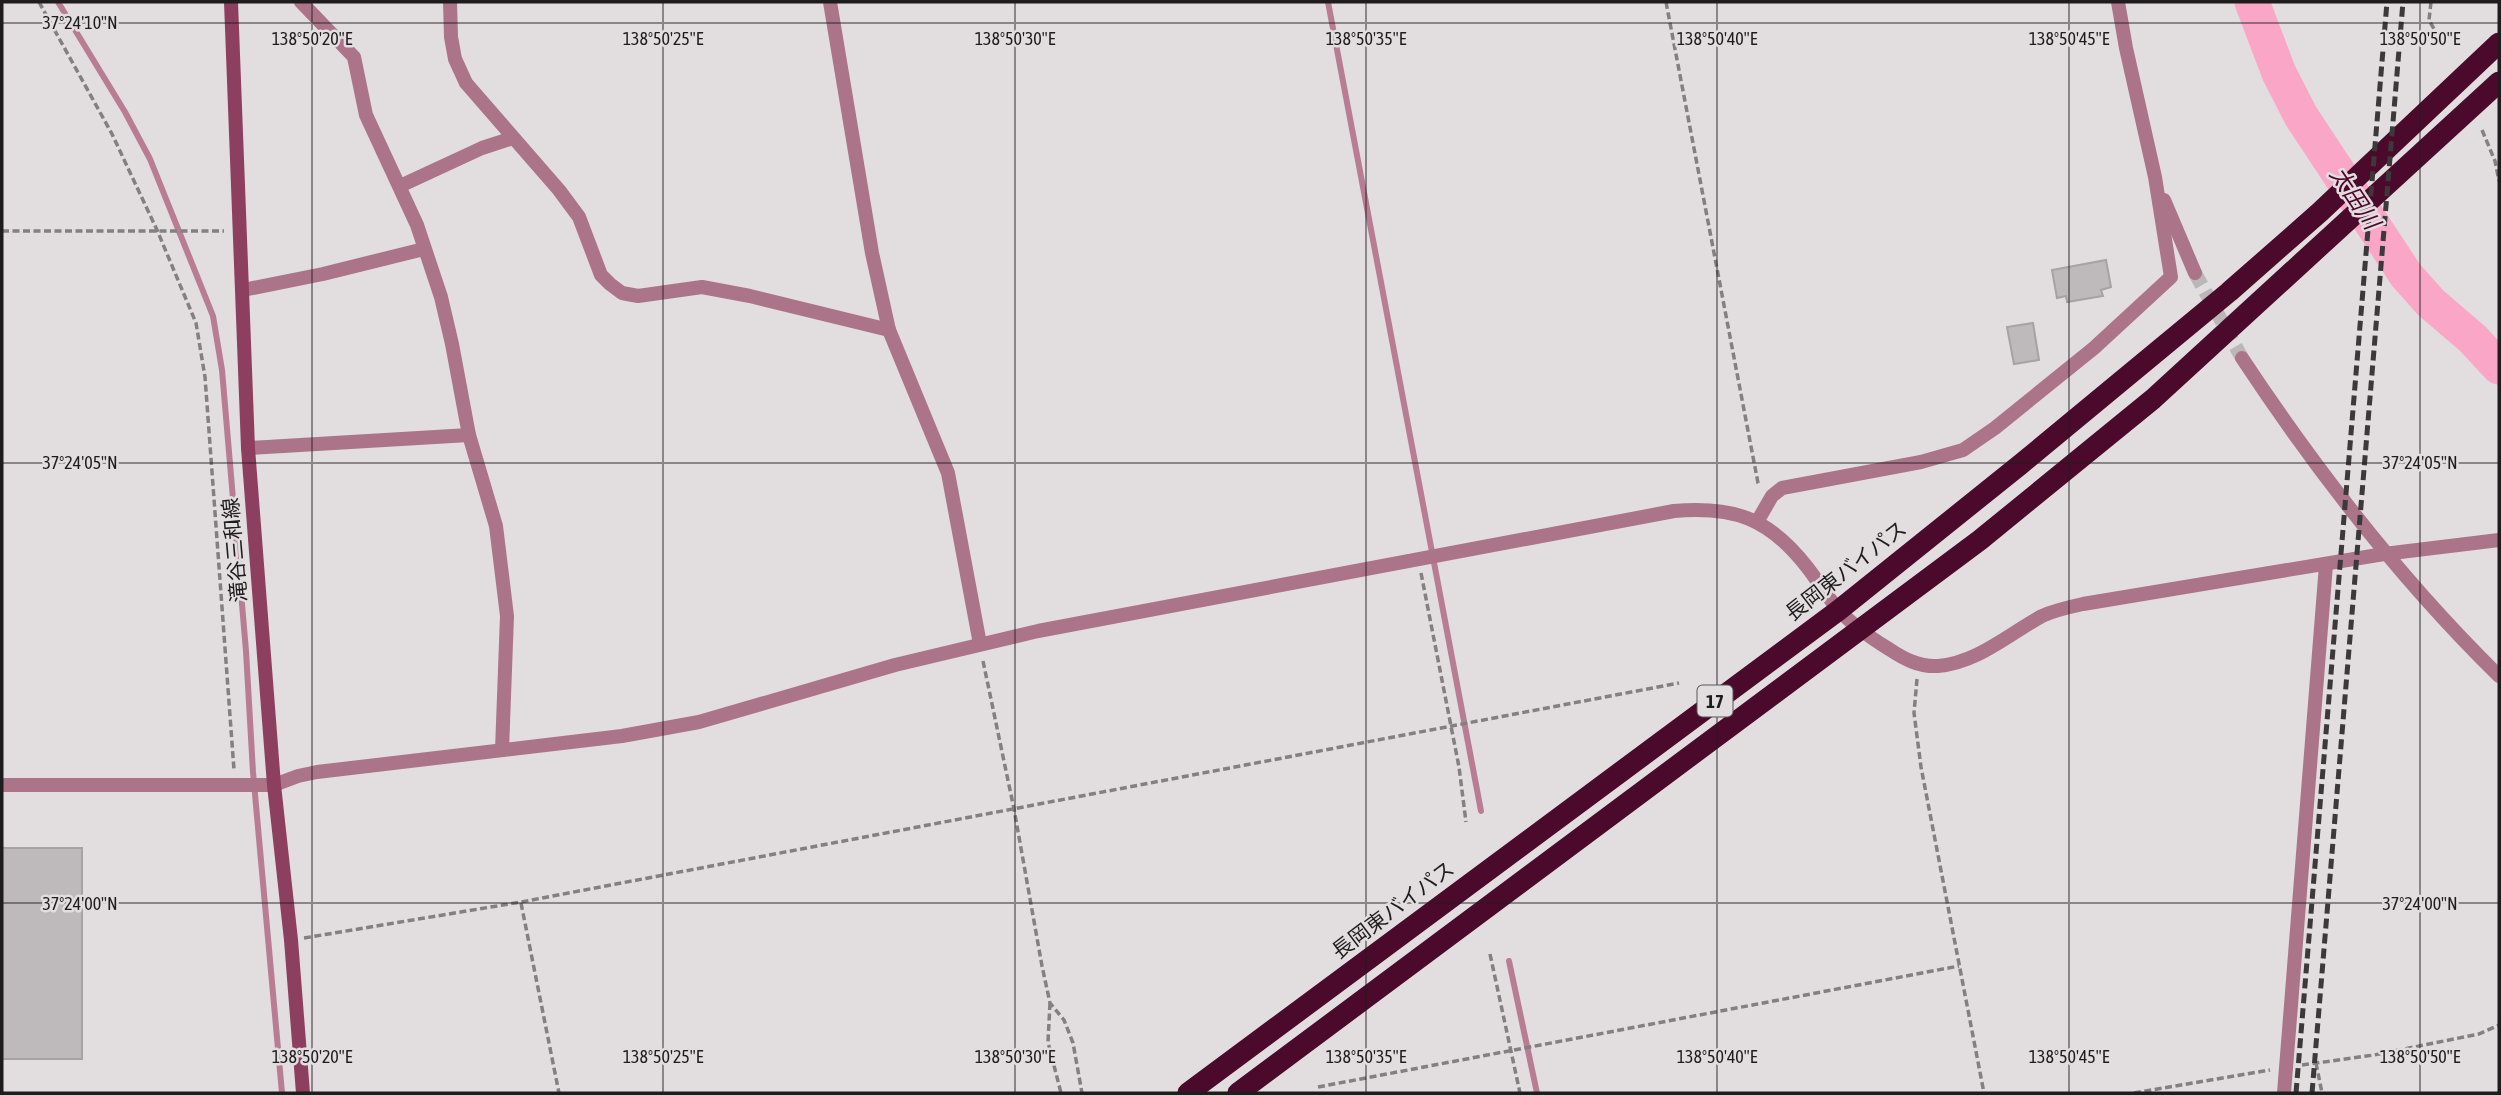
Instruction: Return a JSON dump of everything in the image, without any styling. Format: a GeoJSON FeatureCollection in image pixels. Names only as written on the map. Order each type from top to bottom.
{"type":"FeatureCollection","features":[{"type":"Feature","properties":{"kind":"highway","name":"長岡東バイパス"},"geometry":{"type":"LineString","coordinates":[[1188,1093],[1839,610],[2071,424],[2229,292],[2320,212],[2499,43]]}},
{"type":"Feature","properties":{"kind":"highway","name":"17"},"geometry":{"type":"LineString","coordinates":[[1238,1093],[1980,540],[2153,399],[2499,82]]}},
{"type":"Feature","properties":{"kind":"main road","name":"滝谷三和線"},"geometry":{"type":"LineString","coordinates":[[231,2],[248,448],[274,785],[291,940],[303,1093]]}},
{"type":"Feature","properties":{"kind":"street"},"geometry":{"type":"LineString","coordinates":[[301,2],[354,57],[366,116],[400,186],[444,309],[469,435],[496,526],[507,616],[502,750]]}},
{"type":"Feature","properties":{"kind":"street"},"geometry":{"type":"LineString","coordinates":[[450,2],[455,59],[466,83],[559,190],[579,217],[601,275],[622,293],[638,296],[702,287],[889,330]]}},
{"type":"Feature","properties":{"kind":"street"},"geometry":{"type":"LineString","coordinates":[[830,2],[872,253],[889,330],[948,473],[980,644]]}},
{"type":"Feature","properties":{"kind":"street"},"geometry":{"type":"LineString","coordinates":[[1757,522],[1772,496],[1782,488],[1922,462],[1963,450],[1995,428],[2094,348],[2171,277],[2155,177],[2118,2]]}},
{"type":"Feature","properties":{"kind":"street"},"geometry":{"type":"LineString","coordinates":[[400,186],[482,148],[513,138]]}},
{"type":"Feature","properties":{"kind":"street"},"geometry":{"type":"LineString","coordinates":[[2155,177],[2195,273]]}},
{"type":"Feature","properties":{"kind":"street"},"geometry":{"type":"LineString","coordinates":[[243,290],[424,249]]}},
{"type":"Feature","properties":{"kind":"street"},"geometry":{"type":"LineString","coordinates":[[2242,358],[2310,458],[2384,554],[2499,676]]}},
{"type":"Feature","properties":{"kind":"street"},"geometry":{"type":"LineString","coordinates":[[248,448],[469,435]]}},
{"type":"Feature","properties":{"kind":"street"},"geometry":{"type":"LineString","coordinates":[[2,785],[274,785],[317,772],[622,736],[699,722],[895,665],[980,644],[1674,511],[1730,511],[1769,528],[1797,555],[1839,610],[1860,630],[1908,662],[1937,666],[1966,659],[2044,615],[2083,604],[2384,554],[2499,540]]}},
{"type":"Feature","properties":{"kind":"street"},"geometry":{"type":"LineString","coordinates":[[2284,1093],[2326,565]]}},
{"type":"Feature","properties":{"kind":"path"},"geometry":{"type":"LineString","coordinates":[[39,2],[113,134],[196,323],[205,377],[235,785]]}},
{"type":"Feature","properties":{"kind":"path"},"geometry":{"type":"LineString","coordinates":[[1666,2],[1758,483],[1772,496]]}},
{"type":"Feature","properties":{"kind":"path"},"geometry":{"type":"LineString","coordinates":[[2431,2],[2429,20],[2442,43]]}},
{"type":"Feature","properties":{"kind":"path"},"geometry":{"type":"LineString","coordinates":[[2482,130],[2495,162],[2499,181]]}},
{"type":"Feature","properties":{"kind":"path"},"geometry":{"type":"LineString","coordinates":[[2,231],[190,229],[240,232]]}},
{"type":"Feature","properties":{"kind":"path"},"geometry":{"type":"LineString","coordinates":[[1419,560],[1459,767],[1466,822]]}},
{"type":"Feature","properties":{"kind":"path"},"geometry":{"type":"LineString","coordinates":[[980,644],[1051,1003],[1048,1042],[1061,1093]]}},
{"type":"Feature","properties":{"kind":"path"},"geometry":{"type":"LineString","coordinates":[[1917,662],[1914,713],[1928,804],[1984,1093]]}},
{"type":"Feature","properties":{"kind":"path"},"geometry":{"type":"LineString","coordinates":[[291,940],[521,902],[1679,683]]}},
{"type":"Feature","properties":{"kind":"path"},"geometry":{"type":"LineString","coordinates":[[521,902],[559,1093]]}},
{"type":"Feature","properties":{"kind":"path"},"geometry":{"type":"LineString","coordinates":[[1490,954],[1520,1093]]}},
{"type":"Feature","properties":{"kind":"path"},"geometry":{"type":"LineString","coordinates":[[1318,1087],[1959,966]]}},
{"type":"Feature","properties":{"kind":"path"},"geometry":{"type":"LineString","coordinates":[[1051,1003],[1064,1020],[1073,1043],[1082,1093]]}},
{"type":"Feature","properties":{"kind":"path"},"geometry":{"type":"LineString","coordinates":[[2322,1093],[2316,1063],[2374,1055],[2479,1034],[2499,1025]]}},
{"type":"Feature","properties":{"kind":"path"},"geometry":{"type":"LineString","coordinates":[[2134,1093],[2287,1068]]}},
{"type":"Feature","properties":{"kind":"building"},"geometry":{"type":"Polygon","coordinates":[[[2106,260],[2111,287],[2101,290],[2103,296],[2067,302],[2066,296],[2057,298],[2052,270],[2106,260]]]}},
{"type":"Feature","properties":{"kind":"building"},"geometry":{"type":"Polygon","coordinates":[[[2033,323],[2039,360],[2014,364],[2007,327],[2033,323]]]}},
{"type":"Feature","properties":{"kind":"building"},"geometry":{"type":"Polygon","coordinates":[[[2,848],[82,848],[82,1059],[2,1059],[2,848]]]}},
{"type":"Feature","properties":{"kind":"waterway"},"geometry":{"type":"LineString","coordinates":[[58,2],[125,112],[150,159],[213,316],[222,370],[246,651],[253,772],[282,1093]]}},
{"type":"Feature","properties":{"kind":"waterway"},"geometry":{"type":"LineString","coordinates":[[1328,2],[1481,811]]}},
{"type":"Feature","properties":{"kind":"waterway","name":"太田川"},"geometry":{"type":"LineString","coordinates":[[2252,2],[2279,73],[2301,116],[2406,275],[2431,303],[2473,339],[2499,367]]}},
{"type":"Feature","properties":{"kind":"waterway"},"geometry":{"type":"LineString","coordinates":[[1509,961],[1537,1093]]}},
{"type":"Feature","properties":{"kind":"tunnel"},"geometry":{"type":"LineString","coordinates":[[2195,273],[2242,358]]}},
{"type":"Feature","properties":{"kind":"railway"},"geometry":{"type":"LineString","coordinates":[[2296,1093],[2387,2]]}},
{"type":"Feature","properties":{"kind":"railway"},"geometry":{"type":"LineString","coordinates":[[2312,1093],[2403,2]]}}]}
